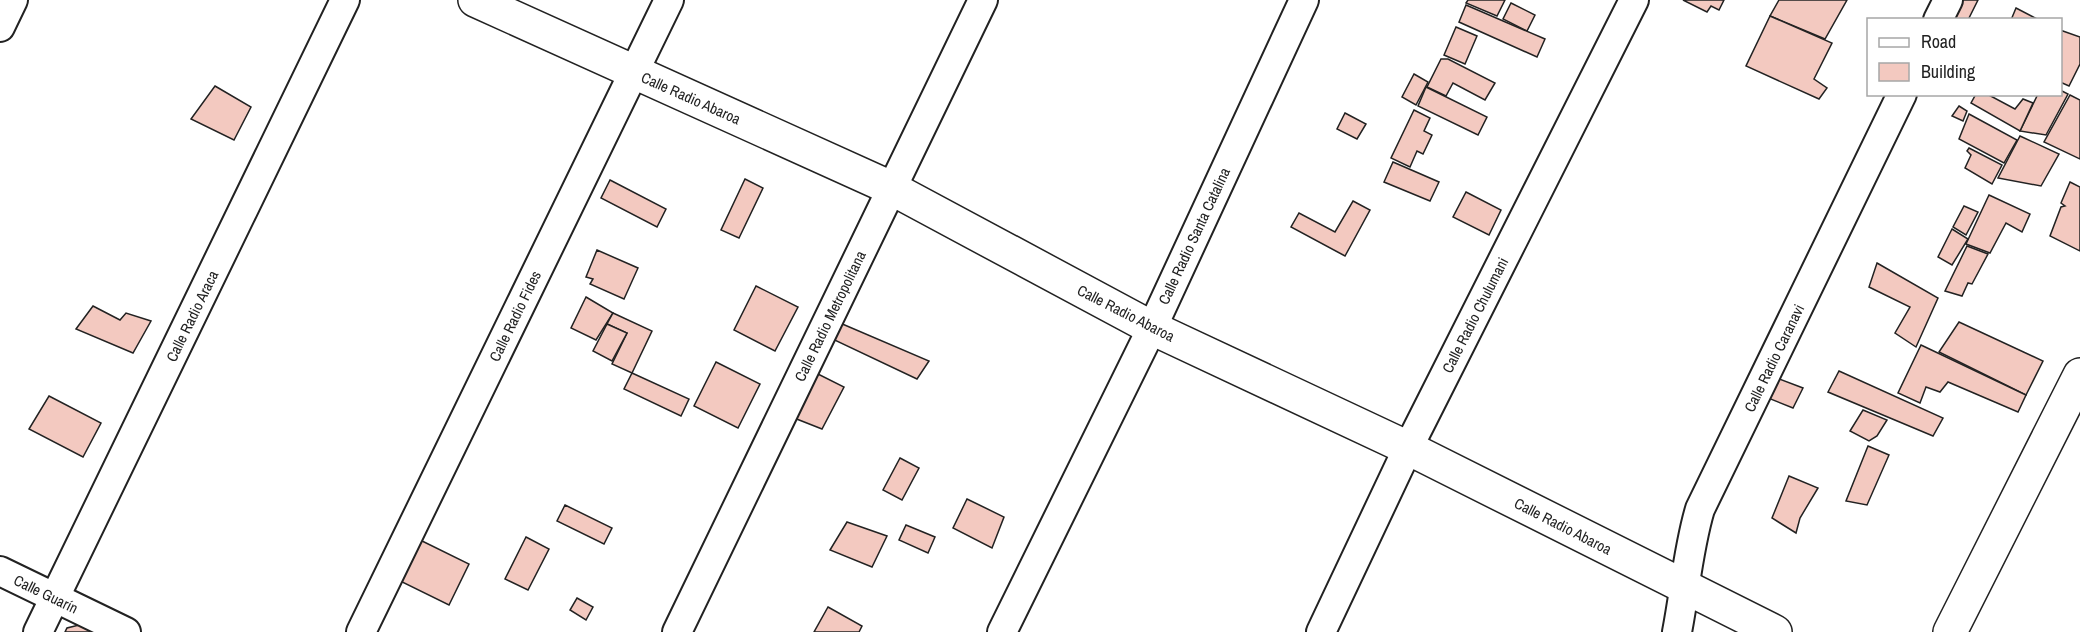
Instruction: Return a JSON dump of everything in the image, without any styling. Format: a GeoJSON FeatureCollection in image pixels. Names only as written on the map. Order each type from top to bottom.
{"type":"FeatureCollection","features":[{"type":"Feature","properties":{"kind":"street"},"geometry":{"type":"LineString","coordinates":[[0,27],[13,0]]}},
{"type":"Feature","properties":{"kind":"street","name":"Calle Radio Araca"},"geometry":{"type":"LineString","coordinates":[[38,632],[345,0]]}},
{"type":"Feature","properties":{"kind":"street","name":"Calle Radio Abaroa"},"geometry":{"type":"LineString","coordinates":[[475,0],[891,189],[1152,328],[1408,448],[1774,632]]}},
{"type":"Feature","properties":{"kind":"street","name":"Calle Radio Fides"},"geometry":{"type":"LineString","coordinates":[[361,632],[669,0]]}},
{"type":"Feature","properties":{"kind":"street","name":"Calle Radio Metropolitana"},"geometry":{"type":"LineString","coordinates":[[677,632],[983,0]]}},
{"type":"Feature","properties":{"kind":"street","name":"Calle Radio Santa Catalina"},"geometry":{"type":"LineString","coordinates":[[1002,632],[1152,328],[1304,0]]}},
{"type":"Feature","properties":{"kind":"street","name":"Calle Radio Chulumani"},"geometry":{"type":"LineString","coordinates":[[1321,632],[1408,448],[1634,0]]}},
{"type":"Feature","properties":{"kind":"street"},"geometry":{"type":"LineString","coordinates":[[1939,18],[1948,0]]}},
{"type":"Feature","properties":{"kind":"street","name":"Calle Radio Caranavi"},"geometry":{"type":"LineString","coordinates":[[1677,632],[1686,588],[1690,546],[1700,509],[1901,96]]}},
{"type":"Feature","properties":{"kind":"street"},"geometry":{"type":"LineString","coordinates":[[1950,632],[2080,375]]}},
{"type":"Feature","properties":{"kind":"street","name":"Calle Guarín"},"geometry":{"type":"LineString","coordinates":[[0,571],[126,632]]}},
{"type":"Feature","properties":{"kind":"building"},"geometry":{"type":"Polygon","coordinates":[[[1468,0],[1505,0],[1497,16],[1466,3],[1468,0]]]}},
{"type":"Feature","properties":{"kind":"building"},"geometry":{"type":"Polygon","coordinates":[[[1683,0],[1724,0],[1719,10],[1711,6],[1707,12],[1683,0]]]}},
{"type":"Feature","properties":{"kind":"building"},"geometry":{"type":"Polygon","coordinates":[[[1779,0],[1847,0],[1825,39],[1770,16],[1779,0]]]}},
{"type":"Feature","properties":{"kind":"building"},"geometry":{"type":"Polygon","coordinates":[[[1953,0],[1978,0],[1969,18],[1944,18],[1953,0]]]}},
{"type":"Feature","properties":{"kind":"building"},"geometry":{"type":"Polygon","coordinates":[[[1511,3],[1535,15],[1527,31],[1503,19],[1511,3]]]}},
{"type":"Feature","properties":{"kind":"building"},"geometry":{"type":"Polygon","coordinates":[[[1466,5],[1545,39],[1537,57],[1459,22],[1466,5]]]}},
{"type":"Feature","properties":{"kind":"building"},"geometry":{"type":"Polygon","coordinates":[[[2016,8],[2035,18],[2012,18],[2016,8]]]}},
{"type":"Feature","properties":{"kind":"building"},"geometry":{"type":"Polygon","coordinates":[[[1770,16],[1832,43],[1814,79],[1827,88],[1819,99],[1746,66],[1770,16]]]}},
{"type":"Feature","properties":{"kind":"building"},"geometry":{"type":"Polygon","coordinates":[[[1456,27],[1477,36],[1465,64],[1444,55],[1456,27]]]}},
{"type":"Feature","properties":{"kind":"building"},"geometry":{"type":"Polygon","coordinates":[[[2062,31],[2080,37],[2080,64],[2069,86],[2062,83],[2062,31]]]}},
{"type":"Feature","properties":{"kind":"building"},"geometry":{"type":"Polygon","coordinates":[[[1441,59],[1448,59],[1495,83],[1485,100],[1453,83],[1446,96],[1427,87],[1441,59]]]}},
{"type":"Feature","properties":{"kind":"building"},"geometry":{"type":"Polygon","coordinates":[[[1414,74],[1428,82],[1416,105],[1402,97],[1414,74]]]}},
{"type":"Feature","properties":{"kind":"building"},"geometry":{"type":"Polygon","coordinates":[[[215,86],[251,107],[234,140],[191,119],[215,86]]]}},
{"type":"Feature","properties":{"kind":"building"},"geometry":{"type":"Polygon","coordinates":[[[1426,87],[1487,117],[1478,135],[1418,106],[1426,87]]]}},
{"type":"Feature","properties":{"kind":"building"},"geometry":{"type":"Polygon","coordinates":[[[2062,91],[2068,94],[2046,135],[2020,131],[2037,96],[2062,96],[2062,91]]]}},
{"type":"Feature","properties":{"kind":"building"},"geometry":{"type":"Polygon","coordinates":[[[2070,95],[2080,100],[2080,159],[2044,142],[2070,95]]]}},
{"type":"Feature","properties":{"kind":"building"},"geometry":{"type":"Polygon","coordinates":[[[1975,96],[1991,96],[2015,109],[2023,99],[2033,103],[2020,131],[1971,103],[1975,96]]]}},
{"type":"Feature","properties":{"kind":"building"},"geometry":{"type":"Polygon","coordinates":[[[1959,106],[1967,111],[1963,121],[1952,116],[1959,106]]]}},
{"type":"Feature","properties":{"kind":"building"},"geometry":{"type":"Polygon","coordinates":[[[1414,110],[1430,118],[1424,131],[1432,135],[1423,154],[1417,151],[1410,167],[1391,158],[1414,110]]]}},
{"type":"Feature","properties":{"kind":"building"},"geometry":{"type":"Polygon","coordinates":[[[1345,113],[1366,124],[1357,139],[1337,129],[1345,113]]]}},
{"type":"Feature","properties":{"kind":"building"},"geometry":{"type":"Polygon","coordinates":[[[1969,114],[2017,140],[2004,163],[1959,139],[1969,114]]]}},
{"type":"Feature","properties":{"kind":"building"},"geometry":{"type":"Polygon","coordinates":[[[2020,136],[2059,154],[2041,186],[1998,178],[2020,136]]]}},
{"type":"Feature","properties":{"kind":"building"},"geometry":{"type":"Polygon","coordinates":[[[1969,148],[2002,165],[1992,184],[1965,168],[1971,155],[1967,151],[1969,148]]]}},
{"type":"Feature","properties":{"kind":"building"},"geometry":{"type":"Polygon","coordinates":[[[1393,162],[1439,182],[1430,201],[1384,182],[1393,162]]]}},
{"type":"Feature","properties":{"kind":"building"},"geometry":{"type":"Polygon","coordinates":[[[745,179],[763,188],[739,238],[721,230],[745,179]]]}},
{"type":"Feature","properties":{"kind":"building"},"geometry":{"type":"Polygon","coordinates":[[[610,180],[666,209],[657,227],[601,198],[610,180]]]}},
{"type":"Feature","properties":{"kind":"building"},"geometry":{"type":"Polygon","coordinates":[[[2070,182],[2080,187],[2080,251],[2050,236],[2061,207],[2065,206],[2061,203],[2070,182]]]}},
{"type":"Feature","properties":{"kind":"building"},"geometry":{"type":"Polygon","coordinates":[[[1466,192],[1501,210],[1489,235],[1453,217],[1466,192]]]}},
{"type":"Feature","properties":{"kind":"building"},"geometry":{"type":"Polygon","coordinates":[[[1989,195],[2030,214],[2022,232],[2006,223],[1990,253],[1966,244],[1989,195]]]}},
{"type":"Feature","properties":{"kind":"building"},"geometry":{"type":"Polygon","coordinates":[[[1353,201],[1370,210],[1345,256],[1291,227],[1299,213],[1335,232],[1353,201]]]}},
{"type":"Feature","properties":{"kind":"building"},"geometry":{"type":"Polygon","coordinates":[[[1964,206],[1978,212],[1966,235],[1953,227],[1964,206]]]}},
{"type":"Feature","properties":{"kind":"building"},"geometry":{"type":"Polygon","coordinates":[[[1952,229],[1968,239],[1952,265],[1938,257],[1952,229]]]}},
{"type":"Feature","properties":{"kind":"building"},"geometry":{"type":"Polygon","coordinates":[[[1967,246],[1988,254],[1972,284],[1968,283],[1962,296],[1945,291],[1967,246]]]}},
{"type":"Feature","properties":{"kind":"building"},"geometry":{"type":"Polygon","coordinates":[[[597,250],[638,268],[624,299],[590,284],[593,279],[586,277],[597,250]]]}},
{"type":"Feature","properties":{"kind":"building"},"geometry":{"type":"Polygon","coordinates":[[[1877,263],[1938,298],[1916,347],[1895,333],[1910,307],[1869,287],[1877,263]]]}},
{"type":"Feature","properties":{"kind":"building"},"geometry":{"type":"Polygon","coordinates":[[[756,286],[798,307],[775,351],[734,330],[756,286]]]}},
{"type":"Feature","properties":{"kind":"building"},"geometry":{"type":"Polygon","coordinates":[[[586,297],[613,313],[596,340],[571,328],[586,297]]]}},
{"type":"Feature","properties":{"kind":"building"},"geometry":{"type":"Polygon","coordinates":[[[93,306],[120,320],[126,313],[151,321],[133,353],[76,329],[93,306]]]}},
{"type":"Feature","properties":{"kind":"building"},"geometry":{"type":"Polygon","coordinates":[[[613,313],[652,331],[632,373],[612,364],[627,333],[607,324],[613,313]]]}},
{"type":"Feature","properties":{"kind":"building"},"geometry":{"type":"Polygon","coordinates":[[[833,320],[929,361],[917,379],[826,336],[833,320]]]}},
{"type":"Feature","properties":{"kind":"building"},"geometry":{"type":"Polygon","coordinates":[[[1959,322],[2043,361],[2026,395],[1939,352],[1959,322]]]}},
{"type":"Feature","properties":{"kind":"building"},"geometry":{"type":"Polygon","coordinates":[[[607,324],[627,333],[612,361],[593,351],[607,324]]]}},
{"type":"Feature","properties":{"kind":"building"},"geometry":{"type":"Polygon","coordinates":[[[1921,345],[2026,395],[2018,412],[1948,382],[1940,392],[1926,387],[1920,403],[1898,393],[1921,345]]]}},
{"type":"Feature","properties":{"kind":"building"},"geometry":{"type":"Polygon","coordinates":[[[716,362],[760,384],[738,428],[694,406],[716,362]]]}},
{"type":"Feature","properties":{"kind":"building"},"geometry":{"type":"Polygon","coordinates":[[[806,368],[844,387],[822,429],[784,414],[806,368]]]}},
{"type":"Feature","properties":{"kind":"building"},"geometry":{"type":"Polygon","coordinates":[[[1839,371],[1943,418],[1933,436],[1828,392],[1839,371]]]}},
{"type":"Feature","properties":{"kind":"building"},"geometry":{"type":"Polygon","coordinates":[[[632,373],[689,399],[681,416],[624,389],[632,373]]]}},
{"type":"Feature","properties":{"kind":"building"},"geometry":{"type":"Polygon","coordinates":[[[1774,377],[1803,388],[1793,408],[1763,396],[1774,377]]]}},
{"type":"Feature","properties":{"kind":"building"},"geometry":{"type":"Polygon","coordinates":[[[49,396],[101,423],[83,457],[29,429],[49,396]]]}},
{"type":"Feature","properties":{"kind":"building"},"geometry":{"type":"Polygon","coordinates":[[[1863,410],[1887,420],[1877,436],[1869,441],[1850,431],[1863,410]]]}},
{"type":"Feature","properties":{"kind":"building"},"geometry":{"type":"Polygon","coordinates":[[[1868,446],[1889,455],[1867,505],[1846,501],[1868,446]]]}},
{"type":"Feature","properties":{"kind":"building"},"geometry":{"type":"Polygon","coordinates":[[[900,458],[919,468],[902,500],[883,490],[900,458]]]}},
{"type":"Feature","properties":{"kind":"building"},"geometry":{"type":"Polygon","coordinates":[[[1789,476],[1818,488],[1800,518],[1796,533],[1772,518],[1789,476]]]}},
{"type":"Feature","properties":{"kind":"building"},"geometry":{"type":"Polygon","coordinates":[[[967,499],[1004,517],[992,548],[953,528],[967,499]]]}},
{"type":"Feature","properties":{"kind":"building"},"geometry":{"type":"Polygon","coordinates":[[[565,505],[612,528],[604,544],[557,521],[565,505]]]}},
{"type":"Feature","properties":{"kind":"building"},"geometry":{"type":"Polygon","coordinates":[[[847,522],[887,536],[872,567],[830,550],[847,522]]]}},
{"type":"Feature","properties":{"kind":"building"},"geometry":{"type":"Polygon","coordinates":[[[906,525],[935,537],[928,553],[899,540],[906,525]]]}},
{"type":"Feature","properties":{"kind":"building"},"geometry":{"type":"Polygon","coordinates":[[[526,537],[549,549],[528,590],[505,579],[526,537]]]}},
{"type":"Feature","properties":{"kind":"building"},"geometry":{"type":"Polygon","coordinates":[[[416,538],[469,564],[449,605],[396,579],[416,538]]]}},
{"type":"Feature","properties":{"kind":"building"},"geometry":{"type":"Polygon","coordinates":[[[577,598],[593,607],[586,620],[570,610],[577,598]]]}},
{"type":"Feature","properties":{"kind":"building"},"geometry":{"type":"Polygon","coordinates":[[[828,607],[862,626],[859,632],[814,632],[828,607]]]}},
{"type":"Feature","properties":{"kind":"building"},"geometry":{"type":"Polygon","coordinates":[[[79,625],[92,632],[65,632],[67,628],[79,625]]]}}]}
